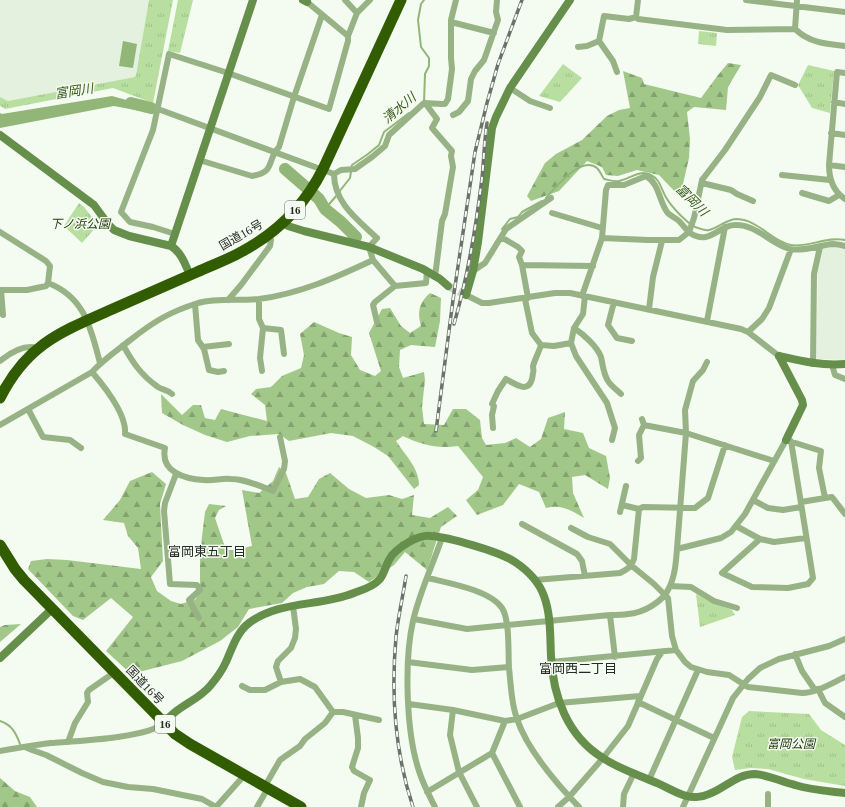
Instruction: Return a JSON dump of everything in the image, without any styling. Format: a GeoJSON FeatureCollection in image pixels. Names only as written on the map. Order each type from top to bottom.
{"type":"FeatureCollection","features":[{"type":"Feature","properties":{"kind":"highway","name":"国道16号"},"geometry":{"type":"LineString","coordinates":[[0,398],[20,367],[38,348],[52,337],[240,253],[269,234],[283,222],[299,206],[313,188],[401,0]]}},
{"type":"Feature","properties":{"kind":"highway","name":"国道16号"},"geometry":{"type":"LineString","coordinates":[[0,545],[15,569],[52,609],[175,734],[301,807]]}},
{"type":"Feature","properties":{"kind":"street"},"geometry":{"type":"LineString","coordinates":[[171,246],[253,0]]}},
{"type":"Feature","properties":{"kind":"street"},"geometry":{"type":"LineString","coordinates":[[345,0],[357,13]]}},
{"type":"Feature","properties":{"kind":"street"},"geometry":{"type":"LineString","coordinates":[[175,234],[130,222],[121,212],[153,130],[169,54],[228,73],[329,109],[340,74],[348,36],[357,13],[370,0]]}},
{"type":"Feature","properties":{"kind":"street"},"geometry":{"type":"LineString","coordinates":[[334,174],[341,170],[355,169],[372,157],[385,146],[389,135],[425,103],[445,104],[448,99],[452,69],[450,58],[451,22],[456,0]]}},
{"type":"Feature","properties":{"kind":"street"},"geometry":{"type":"LineString","coordinates":[[453,115],[459,112],[468,101],[470,96],[471,79],[475,71],[484,60],[498,20],[496,12],[497,0]]}},
{"type":"Feature","properties":{"kind":"street"},"geometry":{"type":"LineString","coordinates":[[570,0],[510,88],[492,128],[478,242],[473,271],[465,295],[482,303],[570,293],[742,329],[779,356],[812,364],[845,364]]}},
{"type":"Feature","properties":{"kind":"street"},"geometry":{"type":"LineString","coordinates":[[636,17],[638,0]]}},
{"type":"Feature","properties":{"kind":"street"},"geometry":{"type":"LineString","coordinates":[[746,0],[797,3],[845,12]]}},
{"type":"Feature","properties":{"kind":"street"},"geometry":{"type":"LineString","coordinates":[[305,1],[348,36]]}},
{"type":"Feature","properties":{"kind":"street"},"geometry":{"type":"LineString","coordinates":[[795,29],[797,3]]}},
{"type":"Feature","properties":{"kind":"street"},"geometry":{"type":"LineString","coordinates":[[200,160],[252,176],[267,170],[275,152],[279,147],[294,97],[322,15]]}},
{"type":"Feature","properties":{"kind":"street"},"geometry":{"type":"LineString","coordinates":[[598,41],[604,16],[629,19],[636,17],[638,19],[722,30],[795,29],[803,36],[812,40],[845,46]]}},
{"type":"Feature","properties":{"kind":"street"},"geometry":{"type":"LineString","coordinates":[[451,22],[494,33]]}},
{"type":"Feature","properties":{"kind":"street"},"geometry":{"type":"LineString","coordinates":[[578,48],[598,41]]}},
{"type":"Feature","properties":{"kind":"street"},"geometry":{"type":"LineString","coordinates":[[598,41],[613,61],[617,72]]}},
{"type":"Feature","properties":{"kind":"street"},"geometry":{"type":"LineString","coordinates":[[845,73],[837,72],[829,165],[830,180],[839,195],[845,199]]}},
{"type":"Feature","properties":{"kind":"street"},"geometry":{"type":"LineString","coordinates":[[602,238],[662,241],[679,240],[688,232],[694,218],[702,183],[756,104],[772,75],[795,85]]}},
{"type":"Feature","properties":{"kind":"street"},"geometry":{"type":"LineString","coordinates":[[510,88],[530,101],[550,108]]}},
{"type":"Feature","properties":{"kind":"street"},"geometry":{"type":"LineString","coordinates":[[834,102],[845,104]]}},
{"type":"Feature","properties":{"kind":"street"},"geometry":{"type":"LineString","coordinates":[[425,103],[437,119],[432,128],[452,151],[451,156],[453,167],[445,214],[442,220],[435,277]]}},
{"type":"Feature","properties":{"kind":"street"},"geometry":{"type":"LineString","coordinates":[[158,109],[334,174]]}},
{"type":"Feature","properties":{"kind":"street"},"geometry":{"type":"LineString","coordinates":[[831,133],[845,135]]}},
{"type":"Feature","properties":{"kind":"street"},"geometry":{"type":"LineString","coordinates":[[0,135],[94,205],[114,230],[129,236],[171,246],[176,249],[190,275]]}},
{"type":"Feature","properties":{"kind":"street"},"geometry":{"type":"LineString","coordinates":[[829,165],[845,167]]}},
{"type":"Feature","properties":{"kind":"street"},"geometry":{"type":"LineString","coordinates":[[334,174],[334,185],[340,201],[377,238],[369,247]]}},
{"type":"Feature","properties":{"kind":"street"},"geometry":{"type":"LineString","coordinates":[[782,175],[830,180]]}},
{"type":"Feature","properties":{"kind":"street"},"geometry":{"type":"LineString","coordinates":[[612,440],[615,428],[607,403],[576,356],[571,344],[574,328],[583,314],[584,296],[602,238],[606,190],[608,185],[624,185],[646,176],[652,180],[668,213],[680,222],[688,232],[704,237],[712,236],[725,227],[735,224],[757,231],[775,243],[791,249],[798,250],[833,244],[845,246]]}},
{"type":"Feature","properties":{"kind":"street"},"geometry":{"type":"LineString","coordinates":[[702,183],[732,190],[737,194],[754,201]]}},
{"type":"Feature","properties":{"kind":"street"},"geometry":{"type":"LineString","coordinates":[[802,193],[829,201],[839,195]]}},
{"type":"Feature","properties":{"kind":"street"},"geometry":{"type":"LineString","coordinates":[[473,271],[485,263],[506,229],[551,198]]}},
{"type":"Feature","properties":{"kind":"street"},"geometry":{"type":"LineString","coordinates":[[552,213],[602,228]]}},
{"type":"Feature","properties":{"kind":"street"},"geometry":{"type":"LineString","coordinates":[[283,222],[288,226],[304,231],[369,247],[427,271],[448,286]]}},
{"type":"Feature","properties":{"kind":"street"},"geometry":{"type":"LineString","coordinates":[[707,321],[725,227]]}},
{"type":"Feature","properties":{"kind":"street"},"geometry":{"type":"LineString","coordinates":[[0,232],[46,261],[50,266],[48,283],[46,286],[27,290],[1,290],[2,315]]}},
{"type":"Feature","properties":{"kind":"street"},"geometry":{"type":"LineString","coordinates":[[228,300],[270,246],[271,240],[269,234]]}},
{"type":"Feature","properties":{"kind":"street"},"geometry":{"type":"LineString","coordinates":[[501,237],[522,250],[518,257],[522,265],[532,333],[541,345],[554,346],[571,344]]}},
{"type":"Feature","properties":{"kind":"street"},"geometry":{"type":"LineString","coordinates":[[649,309],[653,277],[662,241]]}},
{"type":"Feature","properties":{"kind":"street"},"geometry":{"type":"LineString","coordinates":[[369,247],[374,260],[395,286]]}},
{"type":"Feature","properties":{"kind":"street"},"geometry":{"type":"LineString","coordinates":[[812,364],[814,274],[820,247]]}},
{"type":"Feature","properties":{"kind":"street"},"geometry":{"type":"LineString","coordinates":[[748,332],[762,319],[769,308],[791,249]]}},
{"type":"Feature","properties":{"kind":"street"},"geometry":{"type":"LineString","coordinates":[[0,425],[92,372],[100,363],[123,345],[155,321],[168,314],[195,304],[228,300],[259,299],[306,288],[374,260]]}},
{"type":"Feature","properties":{"kind":"street"},"geometry":{"type":"LineString","coordinates":[[522,265],[593,266]]}},
{"type":"Feature","properties":{"kind":"street"},"geometry":{"type":"LineString","coordinates":[[377,322],[373,305],[395,286],[426,283],[427,271]]}},
{"type":"Feature","properties":{"kind":"street"},"geometry":{"type":"LineString","coordinates":[[48,283],[60,288],[75,301],[88,320],[100,363]]}},
{"type":"Feature","properties":{"kind":"street"},"geometry":{"type":"LineString","coordinates":[[259,299],[259,319],[263,328],[260,358],[262,371]]}},
{"type":"Feature","properties":{"kind":"street"},"geometry":{"type":"LineString","coordinates":[[614,302],[608,325],[617,338],[632,341]]}},
{"type":"Feature","properties":{"kind":"street"},"geometry":{"type":"LineString","coordinates":[[195,304],[198,340],[209,370],[218,372],[224,371]]}},
{"type":"Feature","properties":{"kind":"street"},"geometry":{"type":"LineString","coordinates":[[263,328],[281,330],[284,354]]}},
{"type":"Feature","properties":{"kind":"street"},"geometry":{"type":"LineString","coordinates":[[574,328],[583,334],[591,343],[600,356],[603,370],[608,382],[621,394]]}},
{"type":"Feature","properties":{"kind":"street"},"geometry":{"type":"LineString","coordinates":[[202,348],[229,344]]}},
{"type":"Feature","properties":{"kind":"street"},"geometry":{"type":"LineString","coordinates":[[123,345],[137,369],[160,388],[169,391],[172,394]]}},
{"type":"Feature","properties":{"kind":"street"},"geometry":{"type":"LineString","coordinates":[[493,428],[492,415],[494,406],[492,404],[498,391],[506,379],[522,388],[527,387],[530,384],[533,374],[533,366],[541,345]]}},
{"type":"Feature","properties":{"kind":"street"},"geometry":{"type":"LineString","coordinates":[[0,361],[11,352],[30,346],[38,348]]}},
{"type":"Feature","properties":{"kind":"street"},"geometry":{"type":"LineString","coordinates":[[677,549],[721,538],[731,532],[745,514],[774,461],[788,440],[803,405],[802,400],[779,356]]}},
{"type":"Feature","properties":{"kind":"street"},"geometry":{"type":"LineString","coordinates":[[414,619],[467,629],[630,614],[645,610],[666,594],[670,586],[674,570],[677,549],[686,433],[685,410],[693,381],[707,362]]}},
{"type":"Feature","properties":{"kind":"street"},"geometry":{"type":"LineString","coordinates":[[832,365],[835,375],[845,379]]}},
{"type":"Feature","properties":{"kind":"street"},"geometry":{"type":"LineString","coordinates":[[92,372],[104,386],[123,420],[126,428],[125,434],[165,448],[163,455],[166,465],[176,474],[204,480],[232,479],[273,491],[284,469],[285,461],[280,437]]}},
{"type":"Feature","properties":{"kind":"street"},"geometry":{"type":"LineString","coordinates":[[28,409],[43,437],[70,440],[81,448]]}},
{"type":"Feature","properties":{"kind":"street"},"geometry":{"type":"LineString","coordinates":[[638,462],[641,458],[639,434],[643,422],[686,433],[774,461]]}},
{"type":"Feature","properties":{"kind":"street"},"geometry":{"type":"LineString","coordinates":[[788,440],[821,450],[819,468],[825,498]]}},
{"type":"Feature","properties":{"kind":"street"},"geometry":{"type":"LineString","coordinates":[[760,539],[722,573],[752,587],[788,588],[808,584],[813,578],[801,505],[788,440]]}},
{"type":"Feature","properties":{"kind":"street"},"geometry":{"type":"LineString","coordinates":[[622,505],[639,509],[643,507],[695,508],[708,498],[724,445]]}},
{"type":"Feature","properties":{"kind":"street"},"geometry":{"type":"LineString","coordinates":[[176,474],[165,503],[164,511],[170,584],[197,585],[200,590],[190,600],[199,618]]}},
{"type":"Feature","properties":{"kind":"street"},"geometry":{"type":"LineString","coordinates":[[620,512],[626,486]]}},
{"type":"Feature","properties":{"kind":"street"},"geometry":{"type":"LineString","coordinates":[[753,500],[768,508],[783,510],[832,497],[845,514]]}},
{"type":"Feature","properties":{"kind":"street"},"geometry":{"type":"LineString","coordinates":[[535,580],[620,573],[632,566],[639,509]]}},
{"type":"Feature","properties":{"kind":"street"},"geometry":{"type":"LineString","coordinates":[[522,524],[577,554],[582,561],[585,576]]}},
{"type":"Feature","properties":{"kind":"street"},"geometry":{"type":"LineString","coordinates":[[736,526],[760,539],[774,542],[806,538]]}},
{"type":"Feature","properties":{"kind":"street"},"geometry":{"type":"LineString","coordinates":[[571,528],[588,537],[610,544],[632,566],[666,594],[668,598],[672,636],[676,650],[691,667],[698,670],[729,675],[748,687],[802,693],[816,690],[845,677]]}},
{"type":"Feature","properties":{"kind":"street"},"geometry":{"type":"LineString","coordinates":[[0,751],[149,732],[159,728],[174,713],[201,696],[211,685],[225,664],[236,639],[246,625],[273,610],[334,600],[374,584],[384,573],[389,559],[394,553],[404,545],[422,536],[431,536],[502,555],[527,570],[535,580],[544,597],[550,621],[551,662],[554,688],[559,703],[569,724],[576,734],[603,758],[634,774],[688,797],[707,795],[733,779],[744,775],[757,774],[807,788],[845,793]]}},
{"type":"Feature","properties":{"kind":"street"},"geometry":{"type":"LineString","coordinates":[[435,807],[427,792],[419,770],[414,748],[409,704],[408,662],[414,619],[442,538]]}},
{"type":"Feature","properties":{"kind":"street"},"geometry":{"type":"LineString","coordinates":[[428,578],[482,592],[492,598],[503,608],[507,626],[512,700],[517,719],[530,747],[569,797],[579,807]]}},
{"type":"Feature","properties":{"kind":"street"},"geometry":{"type":"LineString","coordinates":[[670,586],[692,587],[714,601],[737,608]]}},
{"type":"Feature","properties":{"kind":"street"},"geometry":{"type":"LineString","coordinates":[[281,682],[276,667],[278,661],[291,648],[294,638],[296,629],[293,606]]}},
{"type":"Feature","properties":{"kind":"street"},"geometry":{"type":"LineString","coordinates":[[0,658],[52,609]]}},
{"type":"Feature","properties":{"kind":"street"},"geometry":{"type":"LineString","coordinates":[[610,615],[615,657]]}},
{"type":"Feature","properties":{"kind":"street"},"geometry":{"type":"LineString","coordinates":[[683,807],[733,698],[743,685],[760,668],[779,659],[795,654],[810,652],[845,638]]}},
{"type":"Feature","properties":{"kind":"street"},"geometry":{"type":"LineString","coordinates":[[551,662],[676,650]]}},
{"type":"Feature","properties":{"kind":"street"},"geometry":{"type":"LineString","coordinates":[[558,807],[569,797],[603,758],[628,726],[656,659],[662,652]]}},
{"type":"Feature","properties":{"kind":"street"},"geometry":{"type":"LineString","coordinates":[[795,654],[802,671],[825,704],[845,717]]}},
{"type":"Feature","properties":{"kind":"street"},"geometry":{"type":"LineString","coordinates":[[408,662],[472,670],[509,668]]}},
{"type":"Feature","properties":{"kind":"street"},"geometry":{"type":"LineString","coordinates":[[649,780],[698,670]]}},
{"type":"Feature","properties":{"kind":"street"},"geometry":{"type":"LineString","coordinates":[[68,742],[75,723],[88,702],[87,693],[89,690],[115,672]]}},
{"type":"Feature","properties":{"kind":"street"},"geometry":{"type":"LineString","coordinates":[[242,686],[250,690],[265,690],[281,682],[300,679],[315,687],[333,712]]}},
{"type":"Feature","properties":{"kind":"street"},"geometry":{"type":"LineString","coordinates":[[409,704],[453,710],[505,721],[517,719],[559,703],[639,699],[675,721],[714,738]]}},
{"type":"Feature","properties":{"kind":"street"},"geometry":{"type":"LineString","coordinates":[[453,710],[450,735],[459,772],[477,807]]}},
{"type":"Feature","properties":{"kind":"street"},"geometry":{"type":"LineString","coordinates":[[333,712],[343,712],[379,720]]}},
{"type":"Feature","properties":{"kind":"street"},"geometry":{"type":"LineString","coordinates":[[257,807],[280,760],[300,746],[305,739],[325,723],[333,712]]}},
{"type":"Feature","properties":{"kind":"street"},"geometry":{"type":"LineString","coordinates":[[355,715],[358,748],[352,767],[354,771],[370,780],[364,793],[361,807]]}},
{"type":"Feature","properties":{"kind":"street"},"geometry":{"type":"LineString","coordinates":[[427,792],[492,753],[505,721]]}},
{"type":"Feature","properties":{"kind":"street"},"geometry":{"type":"LineString","coordinates":[[25,747],[46,754],[55,760],[103,782],[128,787],[153,789],[202,799],[215,806],[244,774]]}},
{"type":"Feature","properties":{"kind":"street"},"geometry":{"type":"LineString","coordinates":[[492,753],[520,807]]}},
{"type":"Feature","properties":{"kind":"street"},"geometry":{"type":"LineString","coordinates":[[623,807],[624,794],[634,774]]}},
{"type":"Feature","properties":{"kind":"street"},"geometry":{"type":"LineString","coordinates":[[768,794],[768,807]]}},
{"type":"Feature","properties":{"kind":"shaded area"},"geometry":{"type":"Polygon","coordinates":[[[0,0],[149,0],[135,77],[8,101],[0,97],[0,0]]]}},
{"type":"Feature","properties":{"kind":"shaded area"},"geometry":{"type":"Polygon","coordinates":[[[123,41],[137,44],[133,68],[119,66],[123,41]]]}},
{"type":"Feature","properties":{"kind":"shaded area"},"geometry":{"type":"Polygon","coordinates":[[[112,96],[148,106],[146,112],[114,106],[0,128],[0,113],[2,114],[112,96]]]}},
{"type":"Feature","properties":{"kind":"shaded area"},"geometry":{"type":"Polygon","coordinates":[[[838,246],[845,249],[845,360],[818,359],[816,357],[818,273],[824,247],[838,246]]]}},
{"type":"Feature","properties":{"kind":"green space"},"geometry":{"type":"Polygon","coordinates":[[[149,0],[173,0],[153,103],[113,88],[5,109],[0,106],[0,97],[8,101],[135,77],[149,0]]]}},
{"type":"Feature","properties":{"kind":"green space"},"geometry":{"type":"Polygon","coordinates":[[[178,0],[193,0],[180,53],[168,51],[178,0]]]}},
{"type":"Feature","properties":{"kind":"green space"},"geometry":{"type":"Polygon","coordinates":[[[699,31],[717,33],[716,46],[698,44],[699,31]]]}},
{"type":"Feature","properties":{"kind":"green space"},"geometry":{"type":"Polygon","coordinates":[[[728,63],[741,65],[728,87],[726,110],[694,107],[687,112],[690,139],[689,158],[680,197],[659,175],[637,170],[618,176],[606,175],[602,167],[587,161],[559,191],[531,201],[527,196],[545,163],[556,154],[582,140],[607,116],[619,110],[630,108],[623,71],[642,78],[644,84],[701,98],[728,63]]]}},
{"type":"Feature","properties":{"kind":"green space"},"geometry":{"type":"Polygon","coordinates":[[[563,64],[582,78],[560,102],[539,96],[563,64]]]}},
{"type":"Feature","properties":{"kind":"green space"},"geometry":{"type":"Polygon","coordinates":[[[808,65],[834,71],[830,113],[812,108],[798,85],[808,65]]]}},
{"type":"Feature","properties":{"kind":"green space","name":"下ノ浜公園"},"geometry":{"type":"Polygon","coordinates":[[[79,203],[98,225],[82,243],[64,226],[79,203]]]}},
{"type":"Feature","properties":{"kind":"green space"},"geometry":{"type":"Polygon","coordinates":[[[430,293],[441,298],[440,321],[435,347],[411,345],[400,350],[399,367],[403,378],[424,372],[425,380],[422,407],[424,424],[444,425],[453,409],[466,409],[480,420],[482,438],[486,445],[505,443],[516,438],[530,447],[541,439],[548,418],[565,412],[564,429],[583,433],[589,448],[606,456],[610,478],[608,489],[585,475],[572,477],[573,493],[584,518],[561,507],[546,508],[539,492],[519,484],[503,505],[477,515],[466,500],[478,490],[483,477],[458,446],[430,446],[403,436],[396,441],[417,473],[419,485],[414,489],[388,456],[353,436],[331,433],[289,441],[279,434],[250,436],[227,442],[205,435],[162,413],[161,394],[182,415],[193,405],[201,405],[205,418],[215,420],[221,409],[267,421],[265,405],[251,394],[256,389],[271,387],[282,376],[301,368],[304,355],[300,334],[314,322],[352,337],[351,355],[360,370],[375,376],[381,371],[369,333],[382,309],[390,308],[401,326],[410,333],[421,326],[419,312],[421,304],[430,293]]]}},
{"type":"Feature","properties":{"kind":"green space"},"geometry":{"type":"Polygon","coordinates":[[[279,467],[286,473],[295,499],[308,497],[319,479],[330,473],[349,489],[366,498],[389,495],[402,499],[414,495],[412,515],[430,518],[448,507],[457,516],[441,527],[427,570],[405,552],[394,565],[369,582],[354,572],[339,571],[324,584],[307,587],[293,593],[282,603],[249,609],[238,627],[220,641],[182,661],[131,674],[106,651],[133,617],[111,598],[83,620],[73,616],[28,569],[31,561],[47,559],[141,569],[138,548],[128,536],[124,523],[103,520],[120,500],[130,481],[152,472],[166,484],[160,504],[163,561],[151,577],[157,591],[171,601],[181,604],[196,599],[200,584],[200,553],[205,512],[209,504],[226,506],[219,510],[215,518],[226,550],[235,550],[252,546],[242,490],[259,493],[273,481],[279,467]]]}},
{"type":"Feature","properties":{"kind":"green space"},"geometry":{"type":"Polygon","coordinates":[[[696,594],[711,602],[732,610],[735,615],[700,627],[696,594]]]}},
{"type":"Feature","properties":{"kind":"green space"},"geometry":{"type":"Polygon","coordinates":[[[21,624],[0,642],[0,627],[5,625],[21,624]]]}},
{"type":"Feature","properties":{"kind":"green space","name":"富岡公園"},"geometry":{"type":"Polygon","coordinates":[[[749,711],[809,714],[821,730],[845,745],[845,786],[804,779],[768,769],[751,768],[735,770],[732,757],[742,717],[749,711]]]}},
{"type":"Feature","properties":{"kind":"green space"},"geometry":{"type":"Polygon","coordinates":[[[0,778],[15,791],[30,797],[37,807],[0,807],[0,778]]]}},
{"type":"Feature","properties":{"kind":"waterway","name":"清水川"},"geometry":{"type":"LineString","coordinates":[[424,0],[421,4],[418,20],[421,47],[429,58],[429,66],[425,74],[424,102]]}},
{"type":"Feature","properties":{"kind":"waterway","name":"富岡川"},"geometry":{"type":"LineString","coordinates":[[131,103],[151,108]]}},
{"type":"Feature","properties":{"kind":"waterway","name":"清水川"},"geometry":{"type":"LineString","coordinates":[[339,192],[350,178],[352,165],[379,145],[384,132],[409,113]]}},
{"type":"Feature","properties":{"kind":"waterway","name":"富岡川"},"geometry":{"type":"LineString","coordinates":[[546,198],[569,174],[576,169],[591,165],[597,168],[604,179],[613,181],[623,180],[642,173],[651,175],[657,180],[667,199],[694,227],[708,230],[713,229],[729,220],[737,219],[752,223],[784,243],[791,245],[804,245],[838,239],[845,240]]}},
{"type":"Feature","properties":{"kind":"waterway","name":"富岡川"},"geometry":{"type":"LineString","coordinates":[[285,169],[319,199],[325,209],[356,237]]}},
{"type":"Feature","properties":{"kind":"waterway","name":"清水川"},"geometry":{"type":"LineString","coordinates":[[325,209],[337,195]]}},
{"type":"Feature","properties":{"kind":"waterway","name":"富岡川"},"geometry":{"type":"LineString","coordinates":[[502,229],[510,219],[518,217],[522,212],[542,201]]}},
{"type":"Feature","properties":{"kind":"waterway"},"geometry":{"type":"LineString","coordinates":[[0,721],[8,725],[13,730],[20,744]]}},
{"type":"Feature","properties":{"kind":"tunnel"},"geometry":{"type":"LineString","coordinates":[[448,286],[464,294]]}},
{"type":"Feature","properties":{"kind":"railway"},"geometry":{"type":"LineString","coordinates":[[436,431],[453,300],[475,152],[498,64],[522,0]]}},
{"type":"Feature","properties":{"kind":"railway"},"geometry":{"type":"LineString","coordinates":[[454,324],[474,233],[482,178],[487,123]]}},
{"type":"Feature","properties":{"kind":"railway"},"geometry":{"type":"LineString","coordinates":[[406,576],[396,637],[394,701],[398,744],[402,766],[413,807]]}},
{"type":"Feature","properties":{"kind":"district","name":"富岡東五丁目"},"geometry":{"type":"Point","coordinates":[207,551]}},
{"type":"Feature","properties":{"kind":"district","name":"富岡西二丁目"},"geometry":{"type":"Point","coordinates":[578,668]}}]}
